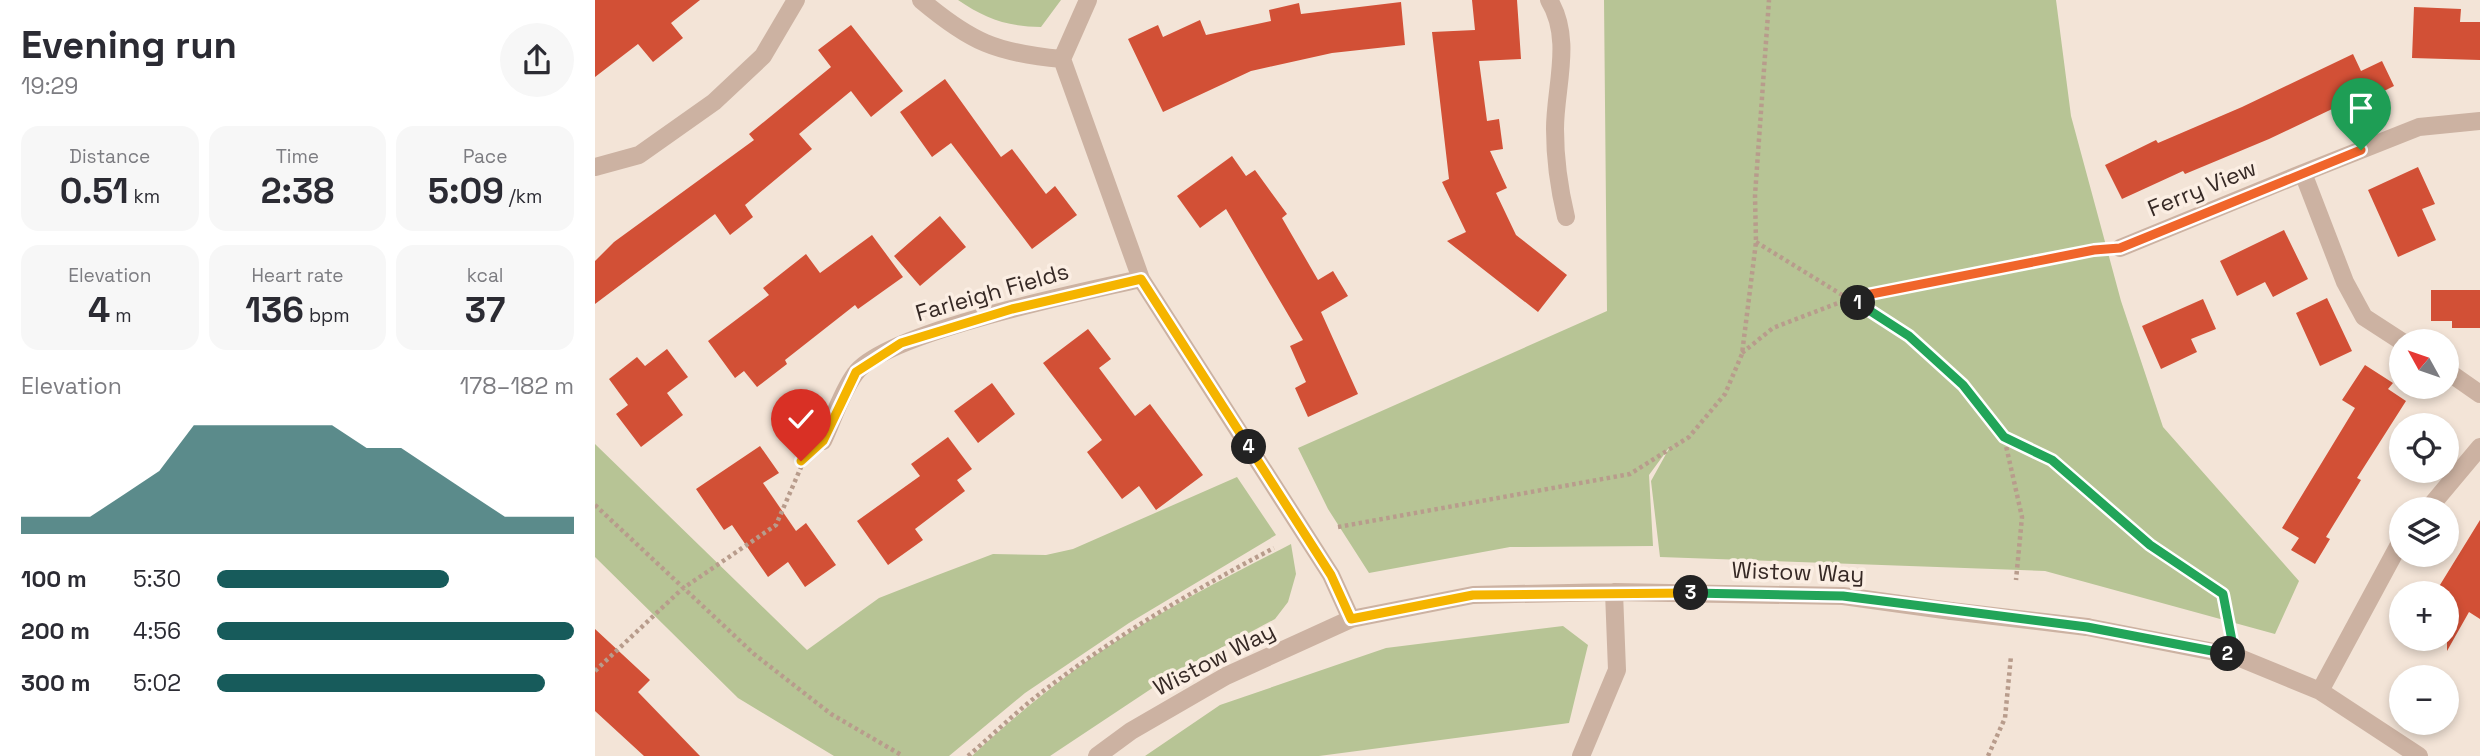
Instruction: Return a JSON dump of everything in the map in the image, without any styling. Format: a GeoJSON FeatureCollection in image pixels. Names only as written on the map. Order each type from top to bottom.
{"type":"FeatureCollection","features":[{"type":"Feature","properties":{"kind":"street"},"geometry":{"type":"LineString","coordinates":[[595,167],[639,155],[714,102],[763,56],[796,0]]}},
{"type":"Feature","properties":{"kind":"street"},"geometry":{"type":"LineString","coordinates":[[921,0],[958,32],[992,48],[1025,56],[1062,59]]}},
{"type":"Feature","properties":{"kind":"street"},"geometry":{"type":"LineString","coordinates":[[1088,0],[1062,59],[1141,279],[1331,575],[1351,619]]}},
{"type":"Feature","properties":{"kind":"street"},"geometry":{"type":"LineString","coordinates":[[1549,0],[1558,13],[1562,43],[1555,128],[1559,188],[1566,216]]}},
{"type":"Feature","properties":{"kind":"street","name":"Ferry View"},"geometry":{"type":"LineString","coordinates":[[2120,248],[2419,127],[2480,121]]}},
{"type":"Feature","properties":{"kind":"street"},"geometry":{"type":"LineString","coordinates":[[2303,173],[2345,282],[2364,317],[2389,333]]}},
{"type":"Feature","properties":{"kind":"street","name":"Farleigh Fields"},"geometry":{"type":"LineString","coordinates":[[823,441],[856,372],[901,343],[1012,309],[1141,279]]}},
{"type":"Feature","properties":{"kind":"street"},"geometry":{"type":"LineString","coordinates":[[2459,379],[2480,394]]}},
{"type":"Feature","properties":{"kind":"street"},"geometry":{"type":"LineString","coordinates":[[2438,497],[2480,447]]}},
{"type":"Feature","properties":{"kind":"street"},"geometry":{"type":"LineString","coordinates":[[2320,691],[2389,563]]}},
{"type":"Feature","properties":{"kind":"street"},"geometry":{"type":"LineString","coordinates":[[1581,756],[1617,670],[1614,592]]}},
{"type":"Feature","properties":{"kind":"street","name":"Wistow Way"},"geometry":{"type":"LineString","coordinates":[[1097,756],[1131,731],[1226,676],[1351,619],[1473,595],[1614,592],[1843,596],[2087,627],[2235,656],[2320,691],[2419,756]]}},
{"type":"Feature","properties":{"kind":"path"},"geometry":{"type":"LineString","coordinates":[[1338,527],[1630,474],[1689,437],[1725,394],[1742,354],[1756,242],[1755,195],[1769,0]]}},
{"type":"Feature","properties":{"kind":"path"},"geometry":{"type":"LineString","coordinates":[[1756,242],[1909,336],[1963,385],[2004,437],[2022,517],[2016,580]]}},
{"type":"Feature","properties":{"kind":"path"},"geometry":{"type":"LineString","coordinates":[[1742,354],[1773,328],[1851,298],[2094,250],[2120,248]]}},
{"type":"Feature","properties":{"kind":"path"},"geometry":{"type":"LineString","coordinates":[[2004,437],[2052,460],[2150,545],[2223,594],[2235,656]]}},
{"type":"Feature","properties":{"kind":"path"},"geometry":{"type":"LineString","coordinates":[[595,671],[682,589],[776,525],[801,461],[823,441]]}},
{"type":"Feature","properties":{"kind":"path"},"geometry":{"type":"LineString","coordinates":[[595,505],[754,654],[831,713],[903,756]]}},
{"type":"Feature","properties":{"kind":"path"},"geometry":{"type":"LineString","coordinates":[[968,756],[1049,687],[1117,639],[1206,584],[1274,548]]}},
{"type":"Feature","properties":{"kind":"path"},"geometry":{"type":"LineString","coordinates":[[1989,756],[2005,718],[2011,656]]}},
{"type":"Feature","properties":{"kind":"green space"},"geometry":{"type":"Polygon","coordinates":[[[958,0],[1061,0],[1041,27],[997,20],[958,0]]]}},
{"type":"Feature","properties":{"kind":"green space"},"geometry":{"type":"Polygon","coordinates":[[[1604,0],[2056,0],[2071,116],[2121,301],[2163,427],[2299,581],[2275,634],[2045,571],[1660,557],[1651,481],[1671,445],[1649,475],[1653,546],[1510,547],[1369,573],[1328,509],[1298,448],[1607,311],[1604,0]]]}},
{"type":"Feature","properties":{"kind":"green space"},"geometry":{"type":"Polygon","coordinates":[[[595,444],[807,650],[879,598],[993,554],[1046,555],[1073,549],[1237,477],[1276,535],[1129,623],[1025,693],[949,756],[834,756],[738,698],[595,557],[595,444]]]}},
{"type":"Feature","properties":{"kind":"green space"},"geometry":{"type":"Polygon","coordinates":[[[1291,544],[1296,574],[1288,602],[1275,619],[1178,671],[1050,756],[972,756],[1043,695],[1118,640],[1225,578],[1291,544]]]}},
{"type":"Feature","properties":{"kind":"green space"},"geometry":{"type":"Polygon","coordinates":[[[1563,626],[1588,645],[1569,723],[1319,756],[1145,756],[1220,705],[1386,648],[1563,626]]]}},
{"type":"Feature","properties":{"kind":"building"},"geometry":{"type":"Polygon","coordinates":[[[595,0],[700,0],[671,23],[683,38],[653,62],[638,44],[595,77],[595,0]]]}},
{"type":"Feature","properties":{"kind":"building"},"geometry":{"type":"Polygon","coordinates":[[[1472,0],[1517,0],[1521,59],[1479,61],[1487,121],[1499,119],[1503,149],[1490,151],[1507,188],[1496,193],[1516,235],[1567,275],[1538,312],[1447,241],[1466,232],[1442,182],[1449,179],[1432,32],[1475,30],[1472,0]]]}},
{"type":"Feature","properties":{"kind":"building"},"geometry":{"type":"Polygon","coordinates":[[[1401,2],[1405,45],[1332,53],[1251,71],[1163,112],[1128,39],[1158,25],[1163,37],[1200,20],[1206,35],[1271,21],[1269,10],[1299,3],[1301,14],[1401,2]]]}},
{"type":"Feature","properties":{"kind":"building"},"geometry":{"type":"Polygon","coordinates":[[[2414,7],[2461,9],[2460,22],[2480,22],[2480,60],[2412,58],[2414,7]]]}},
{"type":"Feature","properties":{"kind":"building"},"geometry":{"type":"Polygon","coordinates":[[[851,25],[903,91],[871,117],[851,91],[799,134],[812,149],[745,205],[753,217],[730,235],[715,214],[595,304],[595,261],[614,242],[754,140],[749,134],[831,67],[818,50],[851,25]]]}},
{"type":"Feature","properties":{"kind":"building"},"geometry":{"type":"Polygon","coordinates":[[[2353,54],[2361,71],[2382,61],[2394,86],[2354,106],[2351,100],[2269,139],[2185,174],[2183,171],[2122,199],[2105,165],[2156,140],[2158,143],[2242,107],[2353,54]]]}},
{"type":"Feature","properties":{"kind":"building"},"geometry":{"type":"Polygon","coordinates":[[[945,79],[1001,157],[1012,149],[1046,194],[1055,186],[1077,215],[1032,249],[951,143],[932,157],[900,112],[945,79]]]}},
{"type":"Feature","properties":{"kind":"building"},"geometry":{"type":"Polygon","coordinates":[[[1232,156],[1246,176],[1255,170],[1287,214],[1282,218],[1318,280],[1333,271],[1348,296],[1321,312],[1358,394],[1308,417],[1295,388],[1306,382],[1290,346],[1303,340],[1226,209],[1200,228],[1177,196],[1232,156]]]}},
{"type":"Feature","properties":{"kind":"building"},"geometry":{"type":"Polygon","coordinates":[[[2418,167],[2435,204],[2422,209],[2436,240],[2398,257],[2368,190],[2418,167]]]}},
{"type":"Feature","properties":{"kind":"building"},"geometry":{"type":"Polygon","coordinates":[[[940,216],[966,247],[920,286],[894,256],[940,216]]]}},
{"type":"Feature","properties":{"kind":"building"},"geometry":{"type":"Polygon","coordinates":[[[2284,230],[2308,279],[2273,297],[2265,282],[2237,296],[2220,261],[2284,230]]]}},
{"type":"Feature","properties":{"kind":"building"},"geometry":{"type":"Polygon","coordinates":[[[872,235],[903,277],[858,309],[855,305],[785,360],[787,364],[757,387],[744,371],[735,378],[708,341],[769,295],[763,288],[806,254],[820,273],[872,235]]]}},
{"type":"Feature","properties":{"kind":"building"},"geometry":{"type":"Polygon","coordinates":[[[2431,290],[2480,290],[2480,328],[2452,328],[2452,321],[2431,321],[2431,290]]]}},
{"type":"Feature","properties":{"kind":"building"},"geometry":{"type":"Polygon","coordinates":[[[2327,298],[2352,351],[2320,366],[2296,313],[2327,298]]]}},
{"type":"Feature","properties":{"kind":"building"},"geometry":{"type":"Polygon","coordinates":[[[2203,299],[2216,329],[2191,339],[2197,352],[2161,369],[2142,326],[2203,299]]]}},
{"type":"Feature","properties":{"kind":"building"},"geometry":{"type":"Polygon","coordinates":[[[1088,329],[1111,359],[1099,368],[1135,416],[1150,404],[1203,475],[1156,510],[1139,486],[1122,499],[1087,452],[1102,440],[1043,363],[1088,329]]]}},
{"type":"Feature","properties":{"kind":"building"},"geometry":{"type":"Polygon","coordinates":[[[667,349],[688,377],[667,393],[683,415],[641,447],[616,414],[628,405],[609,379],[637,357],[645,366],[667,349]]]}},
{"type":"Feature","properties":{"kind":"building"},"geometry":{"type":"Polygon","coordinates":[[[2365,365],[2389,380],[2389,399],[2406,401],[2398,413],[2389,413],[2389,428],[2357,478],[2361,480],[2326,537],[2330,539],[2315,564],[2291,550],[2299,538],[2282,528],[2355,408],[2342,400],[2365,365]]]}},
{"type":"Feature","properties":{"kind":"building"},"geometry":{"type":"Polygon","coordinates":[[[992,383],[1015,414],[978,443],[954,411],[992,383]]]}},
{"type":"Feature","properties":{"kind":"building"},"geometry":{"type":"Polygon","coordinates":[[[948,437],[972,469],[957,480],[965,491],[915,529],[923,540],[888,565],[857,521],[920,476],[911,464],[948,437]]]}},
{"type":"Feature","properties":{"kind":"building"},"geometry":{"type":"Polygon","coordinates":[[[760,446],[779,473],[763,483],[796,531],[806,523],[836,565],[805,587],[788,562],[768,577],[732,525],[724,530],[696,489],[760,446]]]}},
{"type":"Feature","properties":{"kind":"building"},"geometry":{"type":"Polygon","coordinates":[[[2480,520],[2480,619],[2469,612],[2459,630],[2459,581],[2442,581],[2451,567],[2459,567],[2459,554],[2480,520]]]}},
{"type":"Feature","properties":{"kind":"building"},"geometry":{"type":"Polygon","coordinates":[[[595,629],[650,680],[638,692],[700,756],[644,756],[595,711],[595,629]]]}},
{"type":"Feature","properties":{"kind":"route"},"geometry":{"type":"LineString","coordinates":[[801,461],[823,441],[856,372],[901,343],[1012,309],[1141,279],[1331,575],[1351,619],[1473,595],[1614,592],[1843,596],[2087,627],[2235,656],[2223,594],[2150,545],[2052,460],[2004,437],[1963,385],[1909,336],[1851,298],[1885,289],[2094,250],[2120,248],[2361,150]]}}]}
